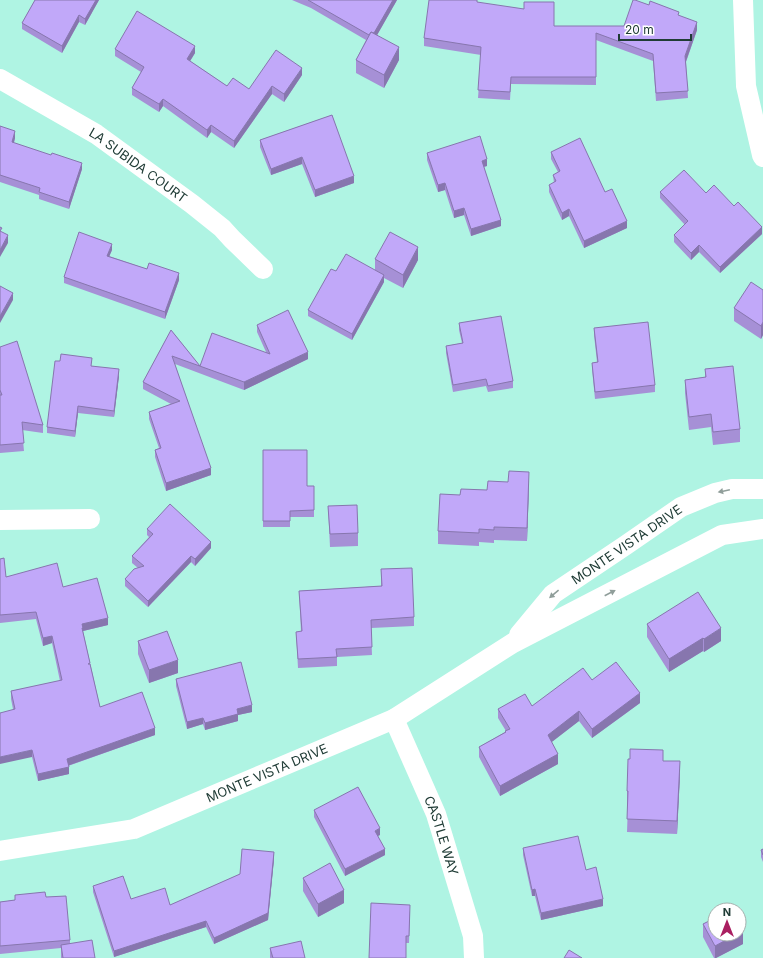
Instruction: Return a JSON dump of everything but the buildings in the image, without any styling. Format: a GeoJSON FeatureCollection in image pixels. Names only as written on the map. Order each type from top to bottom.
{"type":"FeatureCollection","features":[{"type":"Feature","properties":{"kind":"street"},"geometry":{"type":"LineString","coordinates":[[743,0],[746,86],[763,157]]}},
{"type":"Feature","properties":{"kind":"street","name":"LA SUBIDA COURT"},"geometry":{"type":"LineString","coordinates":[[0,79],[96,134],[192,204],[222,228],[263,269]]}},
{"type":"Feature","properties":{"kind":"street","name":"MONTE VISTA DRIVE"},"geometry":{"type":"LineString","coordinates":[[513,643],[553,594],[681,507],[715,493],[732,489],[763,489]]}},
{"type":"Feature","properties":{"kind":"street"},"geometry":{"type":"LineString","coordinates":[[0,520],[90,519]]}},
{"type":"Feature","properties":{"kind":"street","name":"MONTE VISTA DRIVE"},"geometry":{"type":"LineString","coordinates":[[0,851],[134,829],[394,718],[513,643],[722,535],[763,529]]}},
{"type":"Feature","properties":{"kind":"street","name":"CASTLE WAY"},"geometry":{"type":"LineString","coordinates":[[394,718],[436,814],[473,936],[474,958]]}}]}
